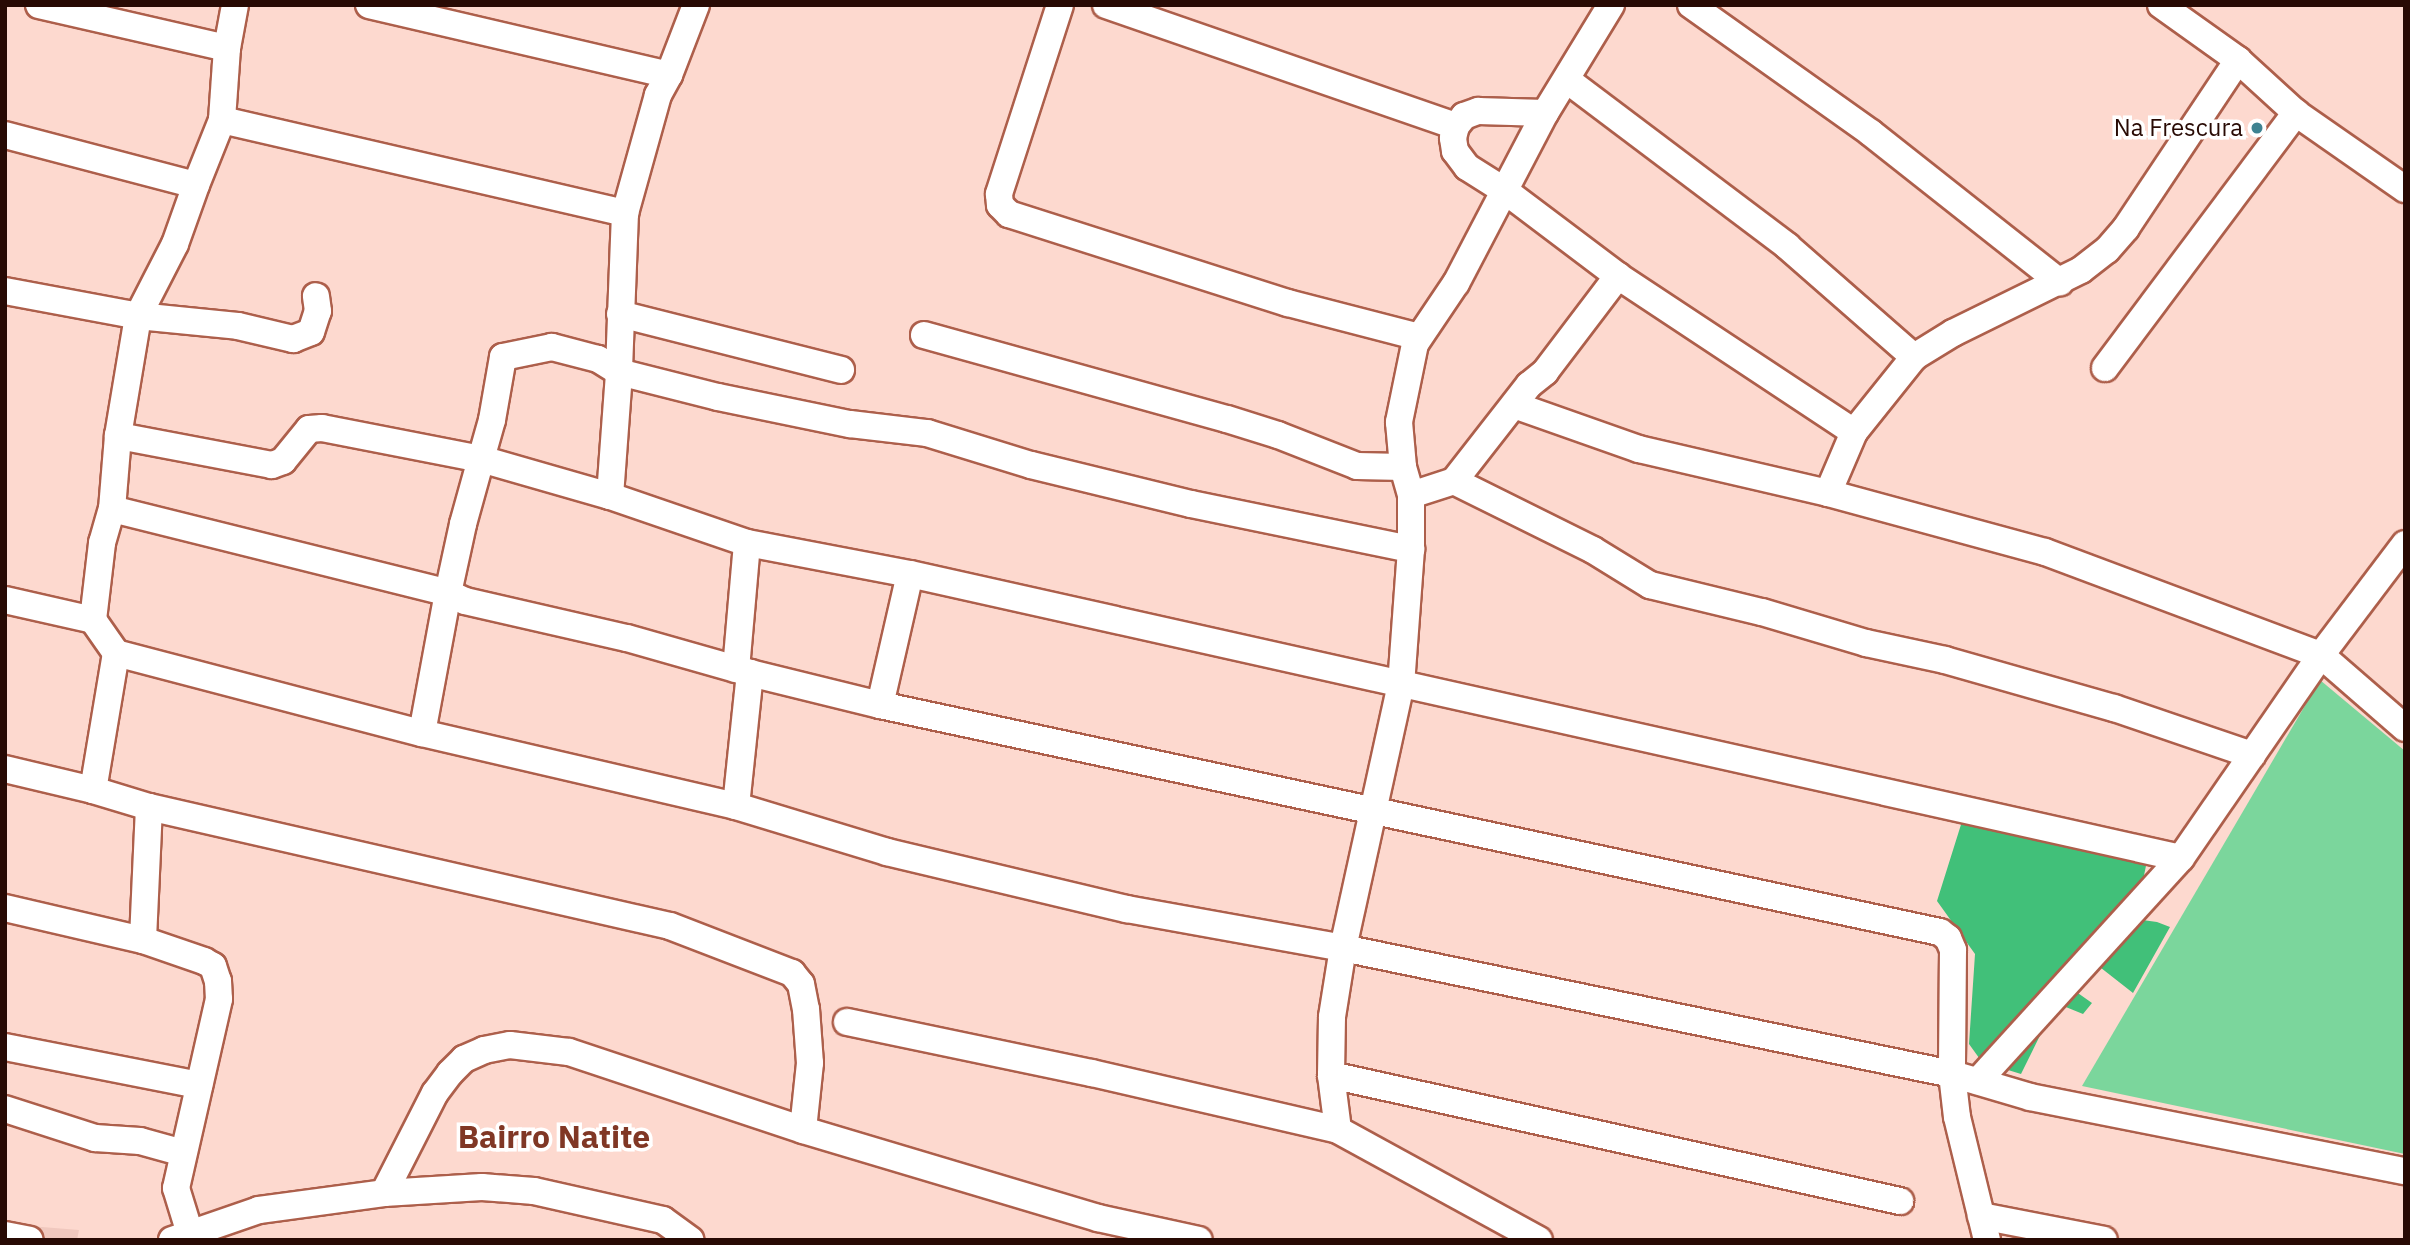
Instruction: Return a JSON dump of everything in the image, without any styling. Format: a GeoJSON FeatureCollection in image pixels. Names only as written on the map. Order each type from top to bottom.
{"type":"FeatureCollection","features":[{"type":"Feature","properties":{"kind":"street"},"geometry":{"type":"LineString","coordinates":[[39,5],[227,48]]}},
{"type":"Feature","properties":{"kind":"street"},"geometry":{"type":"LineString","coordinates":[[235,5],[227,48],[222,120],[184,222],[138,316],[118,436],[112,509],[97,571],[93,620],[116,653],[422,733],[736,806],[887,852],[1128,909],[1343,948],[1952,1074],[2030,1097],[2405,1171]]}},
{"type":"Feature","properties":{"kind":"street"},"geometry":{"type":"LineString","coordinates":[[369,5],[669,75]]}},
{"type":"Feature","properties":{"kind":"street"},"geometry":{"type":"LineString","coordinates":[[610,496],[619,372],[625,213],[658,95],[669,75],[696,5]]}},
{"type":"Feature","properties":{"kind":"street"},"geometry":{"type":"LineString","coordinates":[[1060,5],[999,194],[1000,205],[1009,214],[1288,303],[1419,337]]}},
{"type":"Feature","properties":{"kind":"street"},"geometry":{"type":"LineString","coordinates":[[1106,5],[1456,126]]}},
{"type":"Feature","properties":{"kind":"street"},"geometry":{"type":"LineString","coordinates":[[1338,1130],[1331,1075],[1332,1017],[1343,948],[1401,684],[1411,549],[1411,495],[1403,467],[1399,422],[1415,344],[1456,283],[1545,113],[1612,5]]}},
{"type":"Feature","properties":{"kind":"street"},"geometry":{"type":"LineString","coordinates":[[1691,5],[1871,133],[2060,282]]}},
{"type":"Feature","properties":{"kind":"street"},"geometry":{"type":"LineString","coordinates":[[2161,5],[2238,60],[2296,113],[2405,189]]}},
{"type":"Feature","properties":{"kind":"street"},"geometry":{"type":"LineString","coordinates":[[1828,493],[1854,432],[1914,357],[1952,333],[2060,282],[2107,250],[2126,228],[2238,60]]}},
{"type":"Feature","properties":{"kind":"street"},"geometry":{"type":"LineString","coordinates":[[1567,80],[1787,246],[1914,357]]}},
{"type":"Feature","properties":{"kind":"street"},"geometry":{"type":"LineString","coordinates":[[1545,113],[1478,111],[1464,116],[1456,126],[1452,138],[1455,151],[1467,167],[1505,191],[1618,276],[1854,432]]}},
{"type":"Feature","properties":{"kind":"street"},"geometry":{"type":"LineString","coordinates":[[2105,368],[2296,113]]}},
{"type":"Feature","properties":{"kind":"street"},"geometry":{"type":"LineString","coordinates":[[222,120],[625,213]]}},
{"type":"Feature","properties":{"kind":"street"},"geometry":{"type":"LineString","coordinates":[[5,135],[196,185]]}},
{"type":"Feature","properties":{"kind":"street"},"geometry":{"type":"LineString","coordinates":[[1411,495],[1454,481],[1529,385],[1545,372],[1618,276]]}},
{"type":"Feature","properties":{"kind":"street"},"geometry":{"type":"LineString","coordinates":[[5,291],[138,316],[238,326],[293,339],[311,331],[318,311],[316,296]]}},
{"type":"Feature","properties":{"kind":"street"},"geometry":{"type":"LineString","coordinates":[[620,314],[841,370]]}},
{"type":"Feature","properties":{"kind":"street"},"geometry":{"type":"LineString","coordinates":[[924,335],[1240,423],[1357,466],[1403,467]]}},
{"type":"Feature","properties":{"kind":"street"},"geometry":{"type":"LineString","coordinates":[[422,733],[448,593],[492,420],[503,357],[552,347],[598,359],[619,372],[718,397],[850,424],[927,433],[1031,465],[1191,504],[1411,549]]}},
{"type":"Feature","properties":{"kind":"street"},"geometry":{"type":"LineString","coordinates":[[1514,405],[1639,449],[1828,493],[2045,552],[2321,655],[2405,728]]}},
{"type":"Feature","properties":{"kind":"street"},"geometry":{"type":"LineString","coordinates":[[118,436],[272,465],[283,461],[309,429],[322,428],[481,459],[610,496],[747,543],[910,573],[2181,858]]}},
{"type":"Feature","properties":{"kind":"street"},"geometry":{"type":"LineString","coordinates":[[1454,481],[1662,589],[1762,611],[1866,643],[1971,668],[2114,708],[2252,755]]}},
{"type":"Feature","properties":{"kind":"street"},"geometry":{"type":"LineString","coordinates":[[112,509],[448,593],[464,601],[627,638],[743,671],[880,705],[1940,932],[1948,938],[1953,950],[1952,1074],[1957,1117],[1984,1228],[2104,1240]]}},
{"type":"Feature","properties":{"kind":"street"},"geometry":{"type":"LineString","coordinates":[[736,806],[747,543]]}},
{"type":"Feature","properties":{"kind":"street"},"geometry":{"type":"LineString","coordinates":[[1978,1081],[2181,858],[2321,655],[2405,544]]}},
{"type":"Feature","properties":{"kind":"street"},"geometry":{"type":"LineString","coordinates":[[880,705],[910,573]]}},
{"type":"Feature","properties":{"kind":"street"},"geometry":{"type":"LineString","coordinates":[[5,600],[93,620]]}},
{"type":"Feature","properties":{"kind":"street"},"geometry":{"type":"LineString","coordinates":[[93,790],[116,653]]}},
{"type":"Feature","properties":{"kind":"street"},"geometry":{"type":"LineString","coordinates":[[5,769],[93,790],[149,807],[670,926],[792,973],[801,984],[810,1063],[803,1130]]}},
{"type":"Feature","properties":{"kind":"street"},"geometry":{"type":"LineString","coordinates":[[144,940],[149,807]]}},
{"type":"Feature","properties":{"kind":"street"},"geometry":{"type":"LineString","coordinates":[[5,908],[144,940],[212,966],[218,981],[219,999],[176,1188],[185,1237],[259,1210],[384,1193],[482,1187],[534,1191],[663,1220],[691,1240]]}},
{"type":"Feature","properties":{"kind":"street"},"geometry":{"type":"LineString","coordinates":[[847,1022],[1092,1073],[1338,1130],[1539,1240]]}},
{"type":"Feature","properties":{"kind":"street"},"geometry":{"type":"LineString","coordinates":[[384,1193],[435,1093],[450,1073],[464,1059],[484,1050],[510,1045],[569,1052],[803,1130],[1098,1217],[1199,1240]]}},
{"type":"Feature","properties":{"kind":"street"},"geometry":{"type":"LineString","coordinates":[[5,1047],[200,1085]]}},
{"type":"Feature","properties":{"kind":"street"},"geometry":{"type":"LineString","coordinates":[[1331,1075],[1900,1201]]}},
{"type":"Feature","properties":{"kind":"street"},"geometry":{"type":"LineString","coordinates":[[5,1109],[95,1138],[140,1141],[183,1153]]}},
{"type":"Feature","properties":{"kind":"street"},"geometry":{"type":"LineString","coordinates":[[5,1234],[30,1240]]}},
{"type":"Feature","properties":{"kind":"shaded area"},"geometry":{"type":"Polygon","coordinates":[[[5,1224],[79,1230],[77,1240],[5,1240],[5,1224]]]}},
{"type":"Feature","properties":{"kind":"green space"},"geometry":{"type":"Polygon","coordinates":[[[2320,680],[2405,751],[2405,1154],[2082,1086],[2320,680]]]}},
{"type":"Feature","properties":{"kind":"green space"},"geometry":{"type":"Polygon","coordinates":[[[1964,815],[2016,821],[2057,844],[2125,852],[2147,861],[2135,919],[2170,927],[2133,993],[2096,964],[2075,991],[2092,1003],[2083,1014],[2056,1003],[2021,1074],[1982,1062],[1969,1044],[1975,954],[1937,901],[1964,815]]]}},
{"type":"Feature","properties":{"kind":"place","name":"Na Frescura"},"geometry":{"type":"Point","coordinates":[2257,128]}},
{"type":"Feature","properties":{"kind":"district","name":"Bairro Natite"},"geometry":{"type":"Point","coordinates":[554,1136]}}]}
